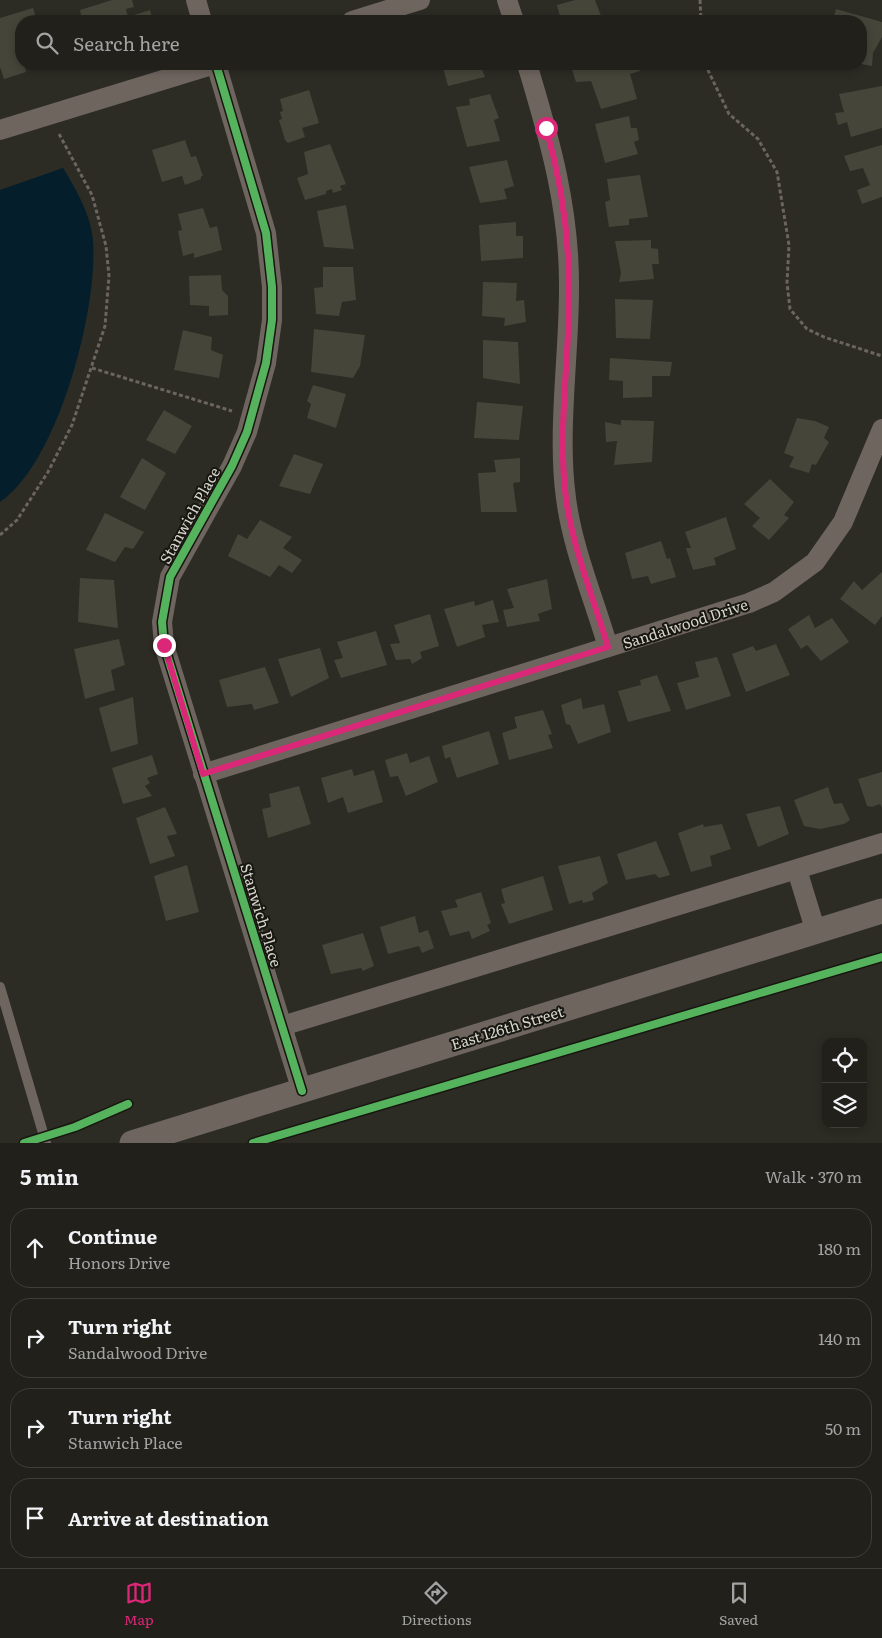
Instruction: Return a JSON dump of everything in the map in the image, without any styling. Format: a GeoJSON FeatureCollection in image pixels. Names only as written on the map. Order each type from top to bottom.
{"type":"FeatureCollection","features":[{"type":"Feature","properties":{"kind":"street"},"geometry":{"type":"LineString","coordinates":[[196,0],[200,15]]}},
{"type":"Feature","properties":{"kind":"street"},"geometry":{"type":"LineString","coordinates":[[371,15],[420,0]]}},
{"type":"Feature","properties":{"kind":"street"},"geometry":{"type":"LineString","coordinates":[[507,0],[512,15]]}},
{"type":"Feature","properties":{"kind":"street"},"geometry":{"type":"LineString","coordinates":[[0,130],[195,70]]}},
{"type":"Feature","properties":{"kind":"street","name":"Stanwich Place"},"geometry":{"type":"LineString","coordinates":[[217,70],[262,218],[270,260],[272,320],[266,363],[247,432],[232,466],[170,577],[162,622],[164,645],[302,1091]]}},
{"type":"Feature","properties":{"kind":"street"},"geometry":{"type":"LineString","coordinates":[[529,70],[556,162],[564,204],[570,288],[564,436],[566,498],[572,528],[608,647]]}},
{"type":"Feature","properties":{"kind":"street","name":"Sandalwood Drive"},"geometry":{"type":"LineString","coordinates":[[203,774],[749,603],[774,592],[815,562],[842,522],[882,429]]}},
{"type":"Feature","properties":{"kind":"street"},"geometry":{"type":"LineString","coordinates":[[282,1026],[882,843]]}},
{"type":"Feature","properties":{"kind":"street"},"geometry":{"type":"LineString","coordinates":[[797,870],[816,932]]}},
{"type":"Feature","properties":{"kind":"street","name":"East 126th Street"},"geometry":{"type":"LineString","coordinates":[[132,1143],[882,911]]}},
{"type":"Feature","properties":{"kind":"lane"},"geometry":{"type":"LineString","coordinates":[[0,988],[46,1143]]}},
{"type":"Feature","properties":{"kind":"path"},"geometry":{"type":"LineString","coordinates":[[700,0],[701,15]]}},
{"type":"Feature","properties":{"kind":"path"},"geometry":{"type":"LineString","coordinates":[[708,70],[729,114],[758,139],[777,172],[789,245],[787,283],[790,309],[807,329],[824,337],[882,356]]}},
{"type":"Feature","properties":{"kind":"path"},"geometry":{"type":"LineString","coordinates":[[0,534],[17,520],[48,472],[72,425],[105,326],[109,276],[106,246],[92,195],[67,152],[58,130]]}},
{"type":"Feature","properties":{"kind":"path"},"geometry":{"type":"LineString","coordinates":[[92,368],[232,411]]}},
{"type":"Feature","properties":{"kind":"water"},"geometry":{"type":"Polygon","coordinates":[[[63,168],[82,203],[92,233],[93,271],[89,305],[70,382],[56,420],[40,454],[21,482],[0,502],[0,190],[63,168]]]}},
{"type":"Feature","properties":{"kind":"building"},"geometry":{"type":"Polygon","coordinates":[[[112,0],[132,0],[134,7],[126,9],[128,15],[81,15],[80,10],[112,0]]]}},
{"type":"Feature","properties":{"kind":"building"},"geometry":{"type":"Polygon","coordinates":[[[575,0],[595,0],[601,15],[560,15],[557,5],[575,0]]]}},
{"type":"Feature","properties":{"kind":"building"},"geometry":{"type":"Polygon","coordinates":[[[33,8],[35,15],[15,15],[15,70],[26,70],[26,72],[4,79],[0,67],[0,18],[33,8]]]}},
{"type":"Feature","properties":{"kind":"building"},"geometry":{"type":"Polygon","coordinates":[[[836,9],[857,15],[834,15],[836,9]]]}},
{"type":"Feature","properties":{"kind":"building"},"geometry":{"type":"Polygon","coordinates":[[[150,10],[151,15],[134,15],[150,10]]]}},
{"type":"Feature","properties":{"kind":"building"},"geometry":{"type":"Polygon","coordinates":[[[867,18],[882,22],[882,37],[873,53],[872,66],[867,65],[867,18]]]}},
{"type":"Feature","properties":{"kind":"building"},"geometry":{"type":"Polygon","coordinates":[[[444,70],[482,70],[485,77],[448,86],[444,70]]]}},
{"type":"Feature","properties":{"kind":"building"},"geometry":{"type":"Polygon","coordinates":[[[572,70],[640,71],[630,74],[637,99],[601,109],[591,81],[576,82],[572,70]]]}},
{"type":"Feature","properties":{"kind":"building"},"geometry":{"type":"Polygon","coordinates":[[[882,86],[882,128],[851,137],[847,122],[838,125],[835,113],[844,112],[839,94],[882,86]]]}},
{"type":"Feature","properties":{"kind":"building"},"geometry":{"type":"Polygon","coordinates":[[[309,90],[319,123],[302,128],[305,137],[288,143],[285,140],[279,120],[282,119],[280,112],[283,111],[280,99],[309,90]]]}},
{"type":"Feature","properties":{"kind":"building"},"geometry":{"type":"Polygon","coordinates":[[[490,94],[499,118],[494,120],[500,141],[467,147],[456,107],[470,105],[469,99],[490,94]]]}},
{"type":"Feature","properties":{"kind":"building"},"geometry":{"type":"Polygon","coordinates":[[[629,116],[631,128],[637,128],[639,140],[634,142],[638,154],[605,163],[595,124],[629,116]]]}},
{"type":"Feature","properties":{"kind":"building"},"geometry":{"type":"Polygon","coordinates":[[[185,140],[191,157],[196,156],[203,176],[201,176],[201,179],[185,185],[182,176],[162,182],[152,150],[185,140]]]}},
{"type":"Feature","properties":{"kind":"building"},"geometry":{"type":"Polygon","coordinates":[[[330,144],[346,184],[340,186],[342,190],[333,193],[332,189],[326,191],[326,194],[305,200],[297,178],[308,174],[304,152],[330,144]]]}},
{"type":"Feature","properties":{"kind":"building"},"geometry":{"type":"Polygon","coordinates":[[[882,145],[882,197],[862,204],[857,190],[870,185],[863,168],[850,171],[844,156],[882,145]]]}},
{"type":"Feature","properties":{"kind":"building"},"geometry":{"type":"Polygon","coordinates":[[[507,160],[514,186],[504,189],[507,199],[480,203],[469,167],[507,160]]]}},
{"type":"Feature","properties":{"kind":"building"},"geometry":{"type":"Polygon","coordinates":[[[640,175],[648,217],[629,219],[629,225],[609,227],[605,202],[610,200],[607,179],[640,175]]]}},
{"type":"Feature","properties":{"kind":"building"},"geometry":{"type":"Polygon","coordinates":[[[346,205],[354,249],[324,247],[317,211],[346,205]]]}},
{"type":"Feature","properties":{"kind":"building"},"geometry":{"type":"Polygon","coordinates":[[[203,208],[210,228],[217,226],[222,250],[194,258],[194,253],[183,256],[178,231],[182,230],[178,214],[203,208]]]}},
{"type":"Feature","properties":{"kind":"building"},"geometry":{"type":"Polygon","coordinates":[[[516,222],[516,236],[523,236],[523,258],[481,261],[479,225],[516,222]]]}},
{"type":"Feature","properties":{"kind":"building"},"geometry":{"type":"Polygon","coordinates":[[[651,240],[651,248],[658,249],[659,264],[652,264],[654,279],[619,282],[621,273],[615,241],[651,240]]]}},
{"type":"Feature","properties":{"kind":"building"},"geometry":{"type":"Polygon","coordinates":[[[323,267],[353,267],[356,300],[342,302],[339,316],[316,314],[314,288],[323,287],[323,267]]]}},
{"type":"Feature","properties":{"kind":"building"},"geometry":{"type":"Polygon","coordinates":[[[221,275],[222,290],[228,296],[228,315],[209,316],[209,306],[190,305],[189,276],[221,275]]]}},
{"type":"Feature","properties":{"kind":"building"},"geometry":{"type":"Polygon","coordinates":[[[483,282],[517,283],[516,301],[524,300],[526,322],[504,326],[505,318],[482,316],[483,282]]]}},
{"type":"Feature","properties":{"kind":"building"},"geometry":{"type":"Polygon","coordinates":[[[615,299],[653,300],[650,339],[616,338],[615,299]]]}},
{"type":"Feature","properties":{"kind":"building"},"geometry":{"type":"Polygon","coordinates":[[[314,329],[365,335],[360,366],[353,378],[311,372],[314,329]]]}},
{"type":"Feature","properties":{"kind":"building"},"geometry":{"type":"Polygon","coordinates":[[[183,330],[212,337],[211,350],[223,355],[219,378],[174,370],[183,330]]]}},
{"type":"Feature","properties":{"kind":"building"},"geometry":{"type":"Polygon","coordinates":[[[483,340],[518,342],[520,384],[483,378],[483,340]]]}},
{"type":"Feature","properties":{"kind":"building"},"geometry":{"type":"Polygon","coordinates":[[[610,358],[672,362],[670,376],[652,376],[652,397],[623,398],[623,381],[609,380],[610,358]]]}},
{"type":"Feature","properties":{"kind":"building"},"geometry":{"type":"Polygon","coordinates":[[[313,385],[346,394],[336,428],[307,418],[311,404],[307,401],[313,385]]]}},
{"type":"Feature","properties":{"kind":"building"},"geometry":{"type":"Polygon","coordinates":[[[477,402],[523,406],[519,440],[474,438],[477,402]]]}},
{"type":"Feature","properties":{"kind":"building"},"geometry":{"type":"Polygon","coordinates":[[[164,410],[192,426],[175,454],[146,440],[164,410]]]}},
{"type":"Feature","properties":{"kind":"building"},"geometry":{"type":"Polygon","coordinates":[[[797,418],[815,421],[829,427],[824,438],[829,442],[816,465],[812,464],[809,473],[789,467],[794,457],[784,453],[797,418]]]}},
{"type":"Feature","properties":{"kind":"building"},"geometry":{"type":"Polygon","coordinates":[[[621,420],[654,421],[652,462],[614,465],[617,441],[606,442],[605,422],[621,425],[621,420]]]}},
{"type":"Feature","properties":{"kind":"building"},"geometry":{"type":"Polygon","coordinates":[[[294,454],[323,464],[310,494],[279,486],[294,454]]]}},
{"type":"Feature","properties":{"kind":"building"},"geometry":{"type":"Polygon","coordinates":[[[142,458],[166,473],[145,510],[120,497],[142,458]]]}},
{"type":"Feature","properties":{"kind":"building"},"geometry":{"type":"Polygon","coordinates":[[[520,458],[520,482],[513,483],[517,512],[481,512],[478,473],[496,472],[494,460],[520,458]]]}},
{"type":"Feature","properties":{"kind":"building"},"geometry":{"type":"Polygon","coordinates":[[[770,479],[794,502],[784,515],[789,518],[769,540],[752,526],[760,518],[744,504],[770,479]]]}},
{"type":"Feature","properties":{"kind":"building"},"geometry":{"type":"Polygon","coordinates":[[[105,513],[144,532],[133,549],[125,547],[115,562],[86,550],[105,513]]]}},
{"type":"Feature","properties":{"kind":"building"},"geometry":{"type":"Polygon","coordinates":[[[726,517],[736,549],[714,558],[716,565],[693,570],[686,548],[691,548],[685,532],[726,517]]]}},
{"type":"Feature","properties":{"kind":"building"},"geometry":{"type":"Polygon","coordinates":[[[260,520],[292,537],[283,548],[302,560],[292,573],[279,565],[270,577],[228,556],[238,534],[247,539],[260,520]]]}},
{"type":"Feature","properties":{"kind":"building"},"geometry":{"type":"Polygon","coordinates":[[[661,541],[667,559],[670,558],[676,577],[651,584],[648,576],[632,579],[625,553],[661,541]]]}},
{"type":"Feature","properties":{"kind":"building"},"geometry":{"type":"Polygon","coordinates":[[[882,572],[882,616],[875,625],[840,599],[854,581],[862,590],[882,572]]]}},
{"type":"Feature","properties":{"kind":"building"},"geometry":{"type":"Polygon","coordinates":[[[80,578],[114,580],[118,628],[78,622],[80,578]]]}},
{"type":"Feature","properties":{"kind":"building"},"geometry":{"type":"Polygon","coordinates":[[[547,579],[552,609],[538,614],[540,621],[507,627],[503,610],[514,608],[507,589],[547,579]]]}},
{"type":"Feature","properties":{"kind":"building"},"geometry":{"type":"Polygon","coordinates":[[[493,600],[499,622],[482,625],[485,637],[457,647],[444,609],[474,601],[475,606],[493,600]]]}},
{"type":"Feature","properties":{"kind":"building"},"geometry":{"type":"Polygon","coordinates":[[[430,614],[439,646],[420,652],[422,658],[412,664],[410,659],[396,660],[390,644],[400,643],[394,625],[430,614]]]}},
{"type":"Feature","properties":{"kind":"building"},"geometry":{"type":"Polygon","coordinates":[[[809,615],[815,628],[832,618],[849,642],[821,661],[807,645],[801,649],[788,629],[809,615]]]}},
{"type":"Feature","properties":{"kind":"building"},"geometry":{"type":"Polygon","coordinates":[[[376,631],[387,665],[341,678],[334,660],[343,658],[337,642],[376,631]]]}},
{"type":"Feature","properties":{"kind":"building"},"geometry":{"type":"Polygon","coordinates":[[[119,639],[125,665],[111,670],[115,690],[85,699],[74,649],[119,639]]]}},
{"type":"Feature","properties":{"kind":"building"},"geometry":{"type":"Polygon","coordinates":[[[776,644],[790,675],[746,692],[732,654],[753,646],[756,651],[776,644]]]}},
{"type":"Feature","properties":{"kind":"building"},"geometry":{"type":"Polygon","coordinates":[[[320,648],[329,678],[291,697],[278,659],[320,648]]]}},
{"type":"Feature","properties":{"kind":"building"},"geometry":{"type":"Polygon","coordinates":[[[717,657],[731,696],[686,710],[677,683],[699,677],[695,662],[717,657]]]}},
{"type":"Feature","properties":{"kind":"building"},"geometry":{"type":"Polygon","coordinates":[[[265,667],[279,703],[254,710],[252,704],[227,707],[219,680],[265,667]]]}},
{"type":"Feature","properties":{"kind":"building"},"geometry":{"type":"Polygon","coordinates":[[[657,675],[671,711],[628,722],[618,691],[641,685],[640,680],[657,675]]]}},
{"type":"Feature","properties":{"kind":"building"},"geometry":{"type":"Polygon","coordinates":[[[133,697],[138,744],[111,752],[99,708],[133,697]]]}},
{"type":"Feature","properties":{"kind":"building"},"geometry":{"type":"Polygon","coordinates":[[[581,698],[583,709],[604,704],[611,732],[578,744],[570,725],[566,724],[561,705],[581,698]]]}},
{"type":"Feature","properties":{"kind":"building"},"geometry":{"type":"Polygon","coordinates":[[[543,710],[552,734],[548,735],[553,748],[509,760],[502,733],[517,728],[514,717],[543,710]]]}},
{"type":"Feature","properties":{"kind":"building"},"geometry":{"type":"Polygon","coordinates":[[[489,731],[499,764],[457,778],[450,757],[445,759],[442,746],[489,731]]]}},
{"type":"Feature","properties":{"kind":"building"},"geometry":{"type":"Polygon","coordinates":[[[407,753],[410,763],[429,756],[438,782],[406,796],[398,776],[390,777],[385,760],[407,753]]]}},
{"type":"Feature","properties":{"kind":"building"},"geometry":{"type":"Polygon","coordinates":[[[152,755],[158,774],[147,778],[150,783],[145,786],[152,796],[123,804],[112,768],[152,755]]]}},
{"type":"Feature","properties":{"kind":"building"},"geometry":{"type":"Polygon","coordinates":[[[352,769],[354,776],[374,770],[383,802],[348,813],[343,797],[328,803],[321,778],[352,769]]]}},
{"type":"Feature","properties":{"kind":"building"},"geometry":{"type":"Polygon","coordinates":[[[882,772],[882,808],[880,804],[872,807],[867,806],[858,779],[882,772]]]}},
{"type":"Feature","properties":{"kind":"building"},"geometry":{"type":"Polygon","coordinates":[[[299,786],[311,824],[268,838],[262,809],[271,807],[269,794],[299,786]]]}},
{"type":"Feature","properties":{"kind":"building"},"geometry":{"type":"Polygon","coordinates":[[[828,787],[834,804],[842,803],[850,820],[844,824],[820,829],[804,826],[794,800],[828,787]]]}},
{"type":"Feature","properties":{"kind":"building"},"geometry":{"type":"Polygon","coordinates":[[[780,806],[789,834],[758,847],[746,814],[780,806]]]}},
{"type":"Feature","properties":{"kind":"building"},"geometry":{"type":"Polygon","coordinates":[[[165,807],[177,834],[167,836],[175,856],[150,864],[136,818],[165,807]]]}},
{"type":"Feature","properties":{"kind":"building"},"geometry":{"type":"Polygon","coordinates":[[[703,824],[704,827],[722,824],[731,849],[710,856],[712,866],[691,872],[678,833],[703,824]]]}},
{"type":"Feature","properties":{"kind":"building"},"geometry":{"type":"Polygon","coordinates":[[[656,841],[670,875],[659,878],[655,874],[626,880],[617,854],[656,841]]]}},
{"type":"Feature","properties":{"kind":"building"},"geometry":{"type":"Polygon","coordinates":[[[600,856],[608,883],[592,893],[594,900],[583,903],[582,900],[569,904],[558,866],[600,856]]]}},
{"type":"Feature","properties":{"kind":"building"},"geometry":{"type":"Polygon","coordinates":[[[187,865],[199,912],[166,921],[154,876],[187,865]]]}},
{"type":"Feature","properties":{"kind":"building"},"geometry":{"type":"Polygon","coordinates":[[[543,876],[553,910],[509,924],[501,904],[505,903],[501,889],[543,876]]]}},
{"type":"Feature","properties":{"kind":"building"},"geometry":{"type":"Polygon","coordinates":[[[481,892],[491,923],[487,925],[490,931],[472,939],[469,931],[450,936],[441,911],[458,907],[455,900],[481,892]]]}},
{"type":"Feature","properties":{"kind":"building"},"geometry":{"type":"Polygon","coordinates":[[[415,916],[419,933],[428,930],[434,948],[422,953],[419,946],[388,954],[380,927],[415,916]]]}},
{"type":"Feature","properties":{"kind":"building"},"geometry":{"type":"Polygon","coordinates":[[[363,933],[374,966],[363,971],[361,968],[331,974],[322,945],[363,933]]]}},
{"type":"Feature","properties":{"kind":"cycle path"},"geometry":{"type":"LineString","coordinates":[[218,70],[266,233],[272,287],[272,320],[266,363],[247,432],[232,466],[170,577],[162,622],[164,645],[302,1091]]}},
{"type":"Feature","properties":{"kind":"cycle path"},"geometry":{"type":"LineString","coordinates":[[253,1143],[882,957]]}},
{"type":"Feature","properties":{"kind":"cycle path"},"geometry":{"type":"LineString","coordinates":[[24,1143],[75,1127],[128,1104]]}},
{"type":"Feature","properties":{"kind":"route"},"geometry":{"type":"LineString","coordinates":[[164,645],[203,774],[608,647],[572,528],[566,498],[564,436],[570,288],[564,204],[556,162],[546,128]]}}]}
